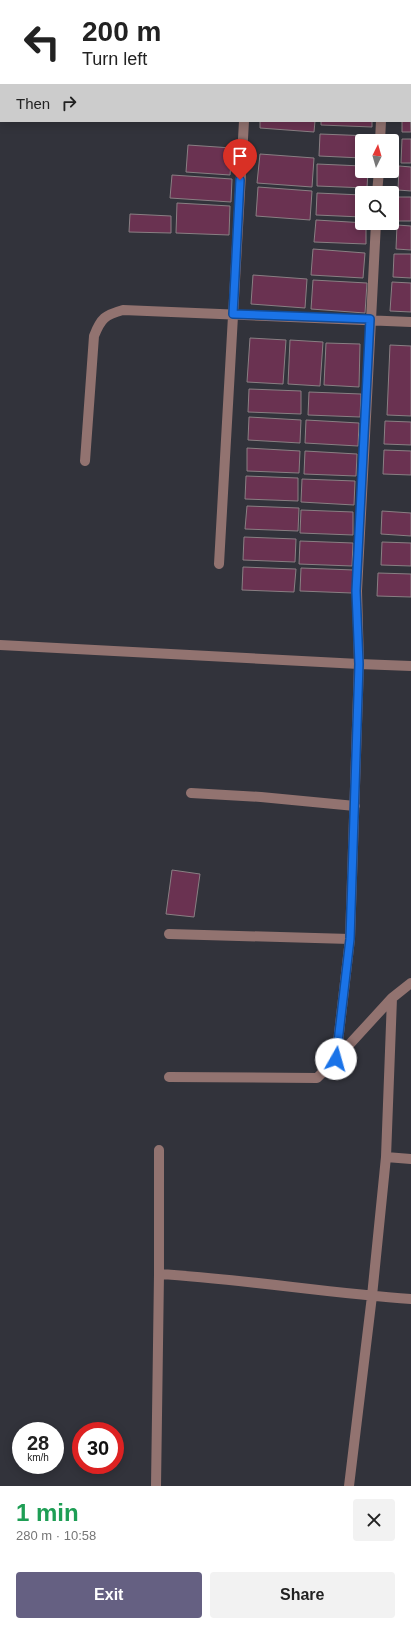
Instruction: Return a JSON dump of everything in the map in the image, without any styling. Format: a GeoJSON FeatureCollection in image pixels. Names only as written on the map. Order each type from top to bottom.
{"type":"FeatureCollection","features":[{"type":"Feature","properties":{"kind":"street"},"geometry":{"type":"LineString","coordinates":[[219,564],[244,122]]}},
{"type":"Feature","properties":{"kind":"street"},"geometry":{"type":"LineString","coordinates":[[381,134],[382,122]]}},
{"type":"Feature","properties":{"kind":"street"},"geometry":{"type":"LineString","coordinates":[[336,1059],[350,939],[359,664],[356,591],[376,230]]}},
{"type":"Feature","properties":{"kind":"street"},"geometry":{"type":"LineString","coordinates":[[85,461],[94,336],[99,322],[109,314],[123,310],[370,319],[411,322]]}},
{"type":"Feature","properties":{"kind":"street"},"geometry":{"type":"LineString","coordinates":[[0,645],[411,666]]}},
{"type":"Feature","properties":{"kind":"street"},"geometry":{"type":"LineString","coordinates":[[191,793],[261,797],[355,806]]}},
{"type":"Feature","properties":{"kind":"street"},"geometry":{"type":"LineString","coordinates":[[169,934],[350,939]]}},
{"type":"Feature","properties":{"kind":"street"},"geometry":{"type":"LineString","coordinates":[[169,1077],[317,1078],[392,998],[411,983]]}},
{"type":"Feature","properties":{"kind":"street"},"geometry":{"type":"LineString","coordinates":[[349,1486],[372,1296],[386,1157],[392,998]]}},
{"type":"Feature","properties":{"kind":"street"},"geometry":{"type":"LineString","coordinates":[[156,1486],[159,1150]]}},
{"type":"Feature","properties":{"kind":"street"},"geometry":{"type":"LineString","coordinates":[[386,1157],[411,1159]]}},
{"type":"Feature","properties":{"kind":"street"},"geometry":{"type":"LineString","coordinates":[[159,1274],[216,1278],[372,1296],[411,1298]]}},
{"type":"Feature","properties":{"kind":"building"},"geometry":{"type":"Polygon","coordinates":[[[260,122],[315,122],[314,132],[260,128],[260,122]]]}},
{"type":"Feature","properties":{"kind":"building"},"geometry":{"type":"Polygon","coordinates":[[[321,122],[372,122],[372,127],[321,125],[321,122]]]}},
{"type":"Feature","properties":{"kind":"building"},"geometry":{"type":"Polygon","coordinates":[[[402,122],[411,122],[411,132],[402,132],[402,122]]]}},
{"type":"Feature","properties":{"kind":"building"},"geometry":{"type":"Polygon","coordinates":[[[320,134],[355,135],[355,158],[319,156],[320,134]]]}},
{"type":"Feature","properties":{"kind":"building"},"geometry":{"type":"Polygon","coordinates":[[[402,139],[411,139],[411,163],[401,163],[402,139]]]}},
{"type":"Feature","properties":{"kind":"building"},"geometry":{"type":"Polygon","coordinates":[[[188,145],[232,148],[230,175],[186,172],[188,145]]]}},
{"type":"Feature","properties":{"kind":"building"},"geometry":{"type":"Polygon","coordinates":[[[260,154],[314,158],[312,187],[257,183],[260,154]]]}},
{"type":"Feature","properties":{"kind":"building"},"geometry":{"type":"Polygon","coordinates":[[[317,164],[355,166],[355,178],[368,178],[367,186],[355,186],[355,188],[317,186],[317,164]]]}},
{"type":"Feature","properties":{"kind":"building"},"geometry":{"type":"Polygon","coordinates":[[[399,166],[411,167],[411,191],[399,190],[399,166]]]}},
{"type":"Feature","properties":{"kind":"building"},"geometry":{"type":"Polygon","coordinates":[[[172,175],[232,179],[231,202],[170,198],[172,175]]]}},
{"type":"Feature","properties":{"kind":"building"},"geometry":{"type":"Polygon","coordinates":[[[258,187],[312,191],[310,220],[256,216],[258,187]]]}},
{"type":"Feature","properties":{"kind":"building"},"geometry":{"type":"Polygon","coordinates":[[[317,193],[355,195],[355,217],[316,215],[317,193]]]}},
{"type":"Feature","properties":{"kind":"building"},"geometry":{"type":"Polygon","coordinates":[[[399,197],[411,197],[411,221],[399,221],[399,197]]]}},
{"type":"Feature","properties":{"kind":"building"},"geometry":{"type":"Polygon","coordinates":[[[177,203],[230,206],[229,235],[176,233],[177,203]]]}},
{"type":"Feature","properties":{"kind":"building"},"geometry":{"type":"Polygon","coordinates":[[[130,214],[171,216],[171,233],[129,232],[130,214]]]}},
{"type":"Feature","properties":{"kind":"building"},"geometry":{"type":"Polygon","coordinates":[[[316,220],[355,222],[355,230],[366,230],[366,244],[314,242],[316,220]]]}},
{"type":"Feature","properties":{"kind":"building"},"geometry":{"type":"Polygon","coordinates":[[[399,225],[411,226],[411,250],[396,249],[397,230],[399,230],[399,225]]]}},
{"type":"Feature","properties":{"kind":"building"},"geometry":{"type":"Polygon","coordinates":[[[313,249],[365,253],[363,278],[311,275],[313,249]]]}},
{"type":"Feature","properties":{"kind":"building"},"geometry":{"type":"Polygon","coordinates":[[[394,254],[411,254],[411,278],[393,277],[394,254]]]}},
{"type":"Feature","properties":{"kind":"building"},"geometry":{"type":"Polygon","coordinates":[[[253,275],[307,279],[305,308],[251,304],[253,275]]]}},
{"type":"Feature","properties":{"kind":"building"},"geometry":{"type":"Polygon","coordinates":[[[313,280],[367,283],[365,313],[311,309],[313,280]]]}},
{"type":"Feature","properties":{"kind":"building"},"geometry":{"type":"Polygon","coordinates":[[[392,282],[411,283],[411,312],[390,311],[392,282]]]}},
{"type":"Feature","properties":{"kind":"building"},"geometry":{"type":"Polygon","coordinates":[[[250,338],[286,340],[283,384],[247,382],[250,338]]]}},
{"type":"Feature","properties":{"kind":"building"},"geometry":{"type":"Polygon","coordinates":[[[290,340],[323,342],[320,386],[288,384],[290,340]]]}},
{"type":"Feature","properties":{"kind":"building"},"geometry":{"type":"Polygon","coordinates":[[[326,343],[360,344],[359,387],[324,385],[326,343]]]}},
{"type":"Feature","properties":{"kind":"building"},"geometry":{"type":"Polygon","coordinates":[[[390,345],[411,346],[411,416],[387,415],[390,345]]]}},
{"type":"Feature","properties":{"kind":"building"},"geometry":{"type":"Polygon","coordinates":[[[249,389],[301,391],[301,414],[248,412],[249,389]]]}},
{"type":"Feature","properties":{"kind":"building"},"geometry":{"type":"Polygon","coordinates":[[[309,392],[361,394],[360,417],[308,415],[309,392]]]}},
{"type":"Feature","properties":{"kind":"building"},"geometry":{"type":"Polygon","coordinates":[[[249,417],[301,420],[300,443],[248,440],[249,417]]]}},
{"type":"Feature","properties":{"kind":"building"},"geometry":{"type":"Polygon","coordinates":[[[306,420],[359,423],[358,446],[305,443],[306,420]]]}},
{"type":"Feature","properties":{"kind":"building"},"geometry":{"type":"Polygon","coordinates":[[[385,421],[411,422],[411,445],[384,444],[385,421]]]}},
{"type":"Feature","properties":{"kind":"building"},"geometry":{"type":"Polygon","coordinates":[[[247,448],[300,451],[299,473],[247,471],[247,448]]]}},
{"type":"Feature","properties":{"kind":"building"},"geometry":{"type":"Polygon","coordinates":[[[384,450],[411,451],[411,475],[383,474],[384,450]]]}},
{"type":"Feature","properties":{"kind":"building"},"geometry":{"type":"Polygon","coordinates":[[[305,451],[357,454],[356,476],[304,474],[305,451]]]}},
{"type":"Feature","properties":{"kind":"building"},"geometry":{"type":"Polygon","coordinates":[[[246,476],[298,478],[298,501],[245,499],[246,476]]]}},
{"type":"Feature","properties":{"kind":"building"},"geometry":{"type":"Polygon","coordinates":[[[302,479],[355,481],[354,505],[301,502],[302,479]]]}},
{"type":"Feature","properties":{"kind":"building"},"geometry":{"type":"Polygon","coordinates":[[[247,506],[299,508],[298,531],[245,529],[247,506]]]}},
{"type":"Feature","properties":{"kind":"building"},"geometry":{"type":"Polygon","coordinates":[[[301,510],[353,512],[353,535],[300,533],[301,510]]]}},
{"type":"Feature","properties":{"kind":"building"},"geometry":{"type":"Polygon","coordinates":[[[382,511],[411,513],[411,536],[381,534],[382,511]]]}},
{"type":"Feature","properties":{"kind":"building"},"geometry":{"type":"Polygon","coordinates":[[[244,537],[296,539],[295,562],[243,560],[244,537]]]}},
{"type":"Feature","properties":{"kind":"building"},"geometry":{"type":"Polygon","coordinates":[[[300,541],[353,543],[352,566],[299,564],[300,541]]]}},
{"type":"Feature","properties":{"kind":"building"},"geometry":{"type":"Polygon","coordinates":[[[382,542],[411,543],[411,566],[381,565],[382,542]]]}},
{"type":"Feature","properties":{"kind":"building"},"geometry":{"type":"Polygon","coordinates":[[[243,567],[296,569],[294,592],[242,590],[243,567]]]}},
{"type":"Feature","properties":{"kind":"building"},"geometry":{"type":"Polygon","coordinates":[[[301,568],[354,570],[352,593],[300,591],[301,568]]]}},
{"type":"Feature","properties":{"kind":"building"},"geometry":{"type":"Polygon","coordinates":[[[378,573],[411,574],[411,597],[377,596],[378,573]]]}},
{"type":"Feature","properties":{"kind":"building"},"geometry":{"type":"Polygon","coordinates":[[[172,870],[200,874],[194,917],[166,914],[172,870]]]}},
{"type":"Feature","properties":{"kind":"route"},"geometry":{"type":"LineString","coordinates":[[240,180],[233,314],[370,319],[356,591],[359,664],[350,939],[336,1059]]}}]}
